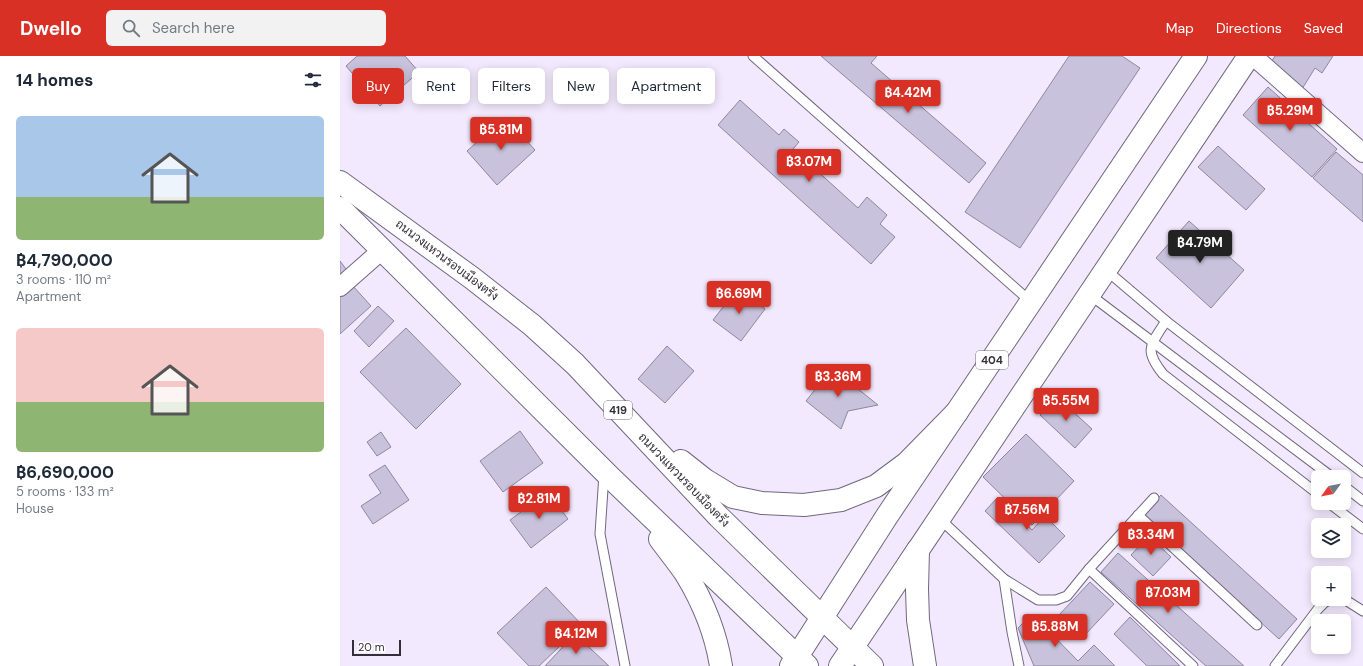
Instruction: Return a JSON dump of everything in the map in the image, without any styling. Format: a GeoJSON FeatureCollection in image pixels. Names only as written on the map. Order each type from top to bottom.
{"type":"FeatureCollection","features":[{"type":"Feature","properties":{"kind":"main road","name":"404"},"geometry":{"type":"LineString","coordinates":[[798,663],[821,617],[887,516],[1196,56]]}},
{"type":"Feature","properties":{"kind":"main road"},"geometry":{"type":"LineString","coordinates":[[840,666],[1249,56]]}},
{"type":"Feature","properties":{"kind":"main road","name":"ถนนวงแหวนรอบเมืองตรัง"},"geometry":{"type":"LineString","coordinates":[[340,182],[466,273],[532,324],[575,364],[719,517],[872,666]]}},
{"type":"Feature","properties":{"kind":"main road"},"geometry":{"type":"LineString","coordinates":[[340,208],[798,663]]}},
{"type":"Feature","properties":{"kind":"main road"},"geometry":{"type":"LineString","coordinates":[[620,411],[705,480],[733,496],[762,503],[804,505],[840,500],[876,486],[907,464],[957,412]]}},
{"type":"Feature","properties":{"kind":"main road"},"geometry":{"type":"LineString","coordinates":[[608,475],[658,536],[686,574],[707,615],[719,651],[721,666]]}},
{"type":"Feature","properties":{"kind":"main road"},"geometry":{"type":"LineString","coordinates":[[918,550],[918,620],[925,666]]}},
{"type":"Feature","properties":{"kind":"street"},"geometry":{"type":"LineString","coordinates":[[1253,56],[1363,153]]}},
{"type":"Feature","properties":{"kind":"street"},"geometry":{"type":"LineString","coordinates":[[340,287],[382,250]]}},
{"type":"Feature","properties":{"kind":"lane"},"geometry":{"type":"LineString","coordinates":[[753,56],[1031,302]]}},
{"type":"Feature","properties":{"kind":"lane"},"geometry":{"type":"LineString","coordinates":[[1106,270],[1166,322],[1363,473]]}},
{"type":"Feature","properties":{"kind":"lane"},"geometry":{"type":"LineString","coordinates":[[1089,294],[1323,470]]}},
{"type":"Feature","properties":{"kind":"lane"},"geometry":{"type":"LineString","coordinates":[[1166,322],[1150,348],[1151,355],[1163,374],[1311,489]]}},
{"type":"Feature","properties":{"kind":"lane"},"geometry":{"type":"LineString","coordinates":[[608,475],[600,534],[625,666]]}},
{"type":"Feature","properties":{"kind":"lane"},"geometry":{"type":"LineString","coordinates":[[1351,492],[1363,501]]}},
{"type":"Feature","properties":{"kind":"lane"},"geometry":{"type":"LineString","coordinates":[[939,518],[1004,579],[1038,600],[1056,600],[1067,596],[1089,569],[1154,498]]}},
{"type":"Feature","properties":{"kind":"lane"},"geometry":{"type":"LineString","coordinates":[[1338,510],[1363,529]]}},
{"type":"Feature","properties":{"kind":"lane"},"geometry":{"type":"LineString","coordinates":[[1138,515],[1257,625]]}},
{"type":"Feature","properties":{"kind":"lane"},"geometry":{"type":"LineString","coordinates":[[1089,569],[1193,666]]}},
{"type":"Feature","properties":{"kind":"lane"},"geometry":{"type":"LineString","coordinates":[[1004,579],[1019,666]]}},
{"type":"Feature","properties":{"kind":"lane"},"geometry":{"type":"LineString","coordinates":[[1351,603],[1363,611]]}},
{"type":"Feature","properties":{"kind":"lane"},"geometry":{"type":"LineString","coordinates":[[1275,666],[1321,606]]}},
{"type":"Feature","properties":{"kind":"building"},"geometry":{"type":"Polygon","coordinates":[[[357,56],[405,56],[416,68],[412,68],[412,78],[404,85],[404,68],[352,68],[352,73],[346,66],[357,56]]]}},
{"type":"Feature","properties":{"kind":"building"},"geometry":{"type":"Polygon","coordinates":[[[821,56],[877,56],[871,63],[986,163],[969,183],[821,56]]]}},
{"type":"Feature","properties":{"kind":"building"},"geometry":{"type":"Polygon","coordinates":[[[1069,56],[1122,56],[1140,68],[1020,248],[965,212],[1069,56]]]}},
{"type":"Feature","properties":{"kind":"building"},"geometry":{"type":"Polygon","coordinates":[[[1275,56],[1333,56],[1322,73],[1315,68],[1302,89],[1268,67],[1275,56]]]}},
{"type":"Feature","properties":{"kind":"building"},"geometry":{"type":"Polygon","coordinates":[[[1268,87],[1337,149],[1312,177],[1243,115],[1268,87]]]}},
{"type":"Feature","properties":{"kind":"building"},"geometry":{"type":"Polygon","coordinates":[[[740,100],[779,135],[784,129],[799,142],[793,149],[858,208],[867,197],[887,215],[880,224],[895,237],[871,264],[718,125],[740,100]]]}},
{"type":"Feature","properties":{"kind":"building"},"geometry":{"type":"Polygon","coordinates":[[[505,117],[535,150],[497,185],[467,151],[505,117]]]}},
{"type":"Feature","properties":{"kind":"building"},"geometry":{"type":"Polygon","coordinates":[[[1218,146],[1265,189],[1246,210],[1198,167],[1218,146]]]}},
{"type":"Feature","properties":{"kind":"building"},"geometry":{"type":"Polygon","coordinates":[[[1336,152],[1363,175],[1363,222],[1313,178],[1336,152]]]}},
{"type":"Feature","properties":{"kind":"building"},"geometry":{"type":"Polygon","coordinates":[[[1189,221],[1244,270],[1211,308],[1156,258],[1189,221]]]}},
{"type":"Feature","properties":{"kind":"building"},"geometry":{"type":"Polygon","coordinates":[[[340,261],[349,273],[340,280],[340,261]]]}},
{"type":"Feature","properties":{"kind":"building"},"geometry":{"type":"Polygon","coordinates":[[[352,285],[371,306],[340,334],[340,296],[352,285]]]}},
{"type":"Feature","properties":{"kind":"building"},"geometry":{"type":"Polygon","coordinates":[[[738,288],[765,309],[741,341],[713,320],[738,288]]]}},
{"type":"Feature","properties":{"kind":"building"},"geometry":{"type":"Polygon","coordinates":[[[378,306],[394,321],[369,347],[354,331],[378,306]]]}},
{"type":"Feature","properties":{"kind":"building"},"geometry":{"type":"Polygon","coordinates":[[[406,328],[461,384],[416,429],[360,372],[406,328]]]}},
{"type":"Feature","properties":{"kind":"building"},"geometry":{"type":"Polygon","coordinates":[[[667,346],[694,371],[665,403],[638,379],[667,346]]]}},
{"type":"Feature","properties":{"kind":"building"},"geometry":{"type":"Polygon","coordinates":[[[832,368],[878,405],[848,411],[841,429],[806,401],[832,368]]]}},
{"type":"Feature","properties":{"kind":"building"},"geometry":{"type":"Polygon","coordinates":[[[1057,397],[1092,429],[1075,448],[1040,415],[1057,397]]]}},
{"type":"Feature","properties":{"kind":"building"},"geometry":{"type":"Polygon","coordinates":[[[520,431],[543,463],[503,492],[480,461],[520,431]]]}},
{"type":"Feature","properties":{"kind":"building"},"geometry":{"type":"Polygon","coordinates":[[[381,432],[391,447],[377,456],[367,442],[381,432]]]}},
{"type":"Feature","properties":{"kind":"building"},"geometry":{"type":"Polygon","coordinates":[[[1026,434],[1074,481],[1032,525],[983,477],[1026,434]]]}},
{"type":"Feature","properties":{"kind":"building"},"geometry":{"type":"Polygon","coordinates":[[[385,465],[409,500],[373,524],[361,506],[381,493],[369,475],[385,465]]]}},
{"type":"Feature","properties":{"kind":"building"},"geometry":{"type":"Polygon","coordinates":[[[548,492],[568,519],[531,548],[510,520],[548,492]]]}},
{"type":"Feature","properties":{"kind":"building"},"geometry":{"type":"Polygon","coordinates":[[[1161,495],[1297,619],[1279,639],[1143,515],[1161,495]]]}},
{"type":"Feature","properties":{"kind":"building"},"geometry":{"type":"Polygon","coordinates":[[[998,497],[1032,530],[1045,516],[1065,536],[1039,563],[985,511],[998,497]]]}},
{"type":"Feature","properties":{"kind":"building"},"geometry":{"type":"Polygon","coordinates":[[[1149,536],[1171,557],[1153,576],[1131,555],[1149,536]]]}},
{"type":"Feature","properties":{"kind":"building"},"geometry":{"type":"Polygon","coordinates":[[[1118,553],[1244,666],[1206,666],[1101,572],[1118,553]]]}},
{"type":"Feature","properties":{"kind":"building"},"geometry":{"type":"Polygon","coordinates":[[[1090,582],[1114,604],[1082,638],[1058,616],[1090,582]]]}},
{"type":"Feature","properties":{"kind":"building"},"geometry":{"type":"Polygon","coordinates":[[[546,587],[582,625],[539,666],[529,666],[497,633],[546,587]]]}},
{"type":"Feature","properties":{"kind":"building"},"geometry":{"type":"Polygon","coordinates":[[[1032,614],[1078,661],[1094,645],[1115,666],[1034,666],[1018,628],[1032,614]]]}},
{"type":"Feature","properties":{"kind":"building"},"geometry":{"type":"Polygon","coordinates":[[[1130,617],[1180,666],[1147,666],[1114,634],[1130,617]]]}},
{"type":"Feature","properties":{"kind":"building"},"geometry":{"type":"Polygon","coordinates":[[[575,634],[609,666],[545,666],[575,634]]]}}]}
